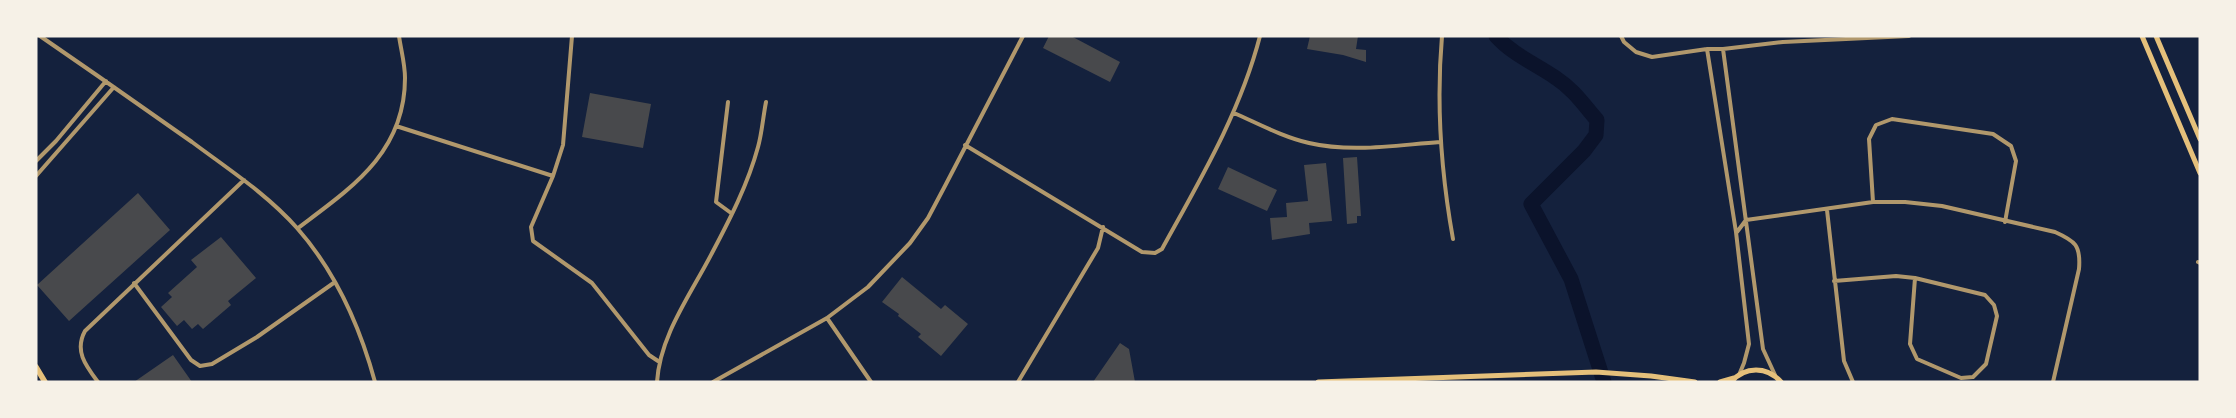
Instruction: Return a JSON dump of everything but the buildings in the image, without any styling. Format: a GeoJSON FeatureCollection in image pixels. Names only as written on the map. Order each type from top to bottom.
{"type":"FeatureCollection","features":[{"type":"Feature","properties":{"kind":"main road"},"geometry":{"type":"LineString","coordinates":[[2142,36],[2200,173]]}},
{"type":"Feature","properties":{"kind":"main road"},"geometry":{"type":"LineString","coordinates":[[2156,36],[2200,139]]}},
{"type":"Feature","properties":{"kind":"main road"},"geometry":{"type":"LineString","coordinates":[[36,367],[45,382]]}},
{"type":"Feature","properties":{"kind":"main road"},"geometry":{"type":"LineString","coordinates":[[1720,382],[1735,378],[1754,369],[1775,375],[1780,382]]}},
{"type":"Feature","properties":{"kind":"main road"},"geometry":{"type":"LineString","coordinates":[[1318,382],[1596,372],[1695,382]]}},
{"type":"Feature","properties":{"kind":"street"},"geometry":{"type":"LineString","coordinates":[[40,36],[106,81],[274,203],[298,228],[335,282],[348,307],[364,346],[375,382]]}},
{"type":"Feature","properties":{"kind":"street"},"geometry":{"type":"LineString","coordinates":[[298,228],[360,180],[381,154],[396,126],[402,106],[404,86],[404,67],[399,36]]}},
{"type":"Feature","properties":{"kind":"street"},"geometry":{"type":"LineString","coordinates":[[572,36],[563,145],[553,176],[531,227],[533,240],[592,283],[649,355],[658,361]]}},
{"type":"Feature","properties":{"kind":"street"},"geometry":{"type":"LineString","coordinates":[[713,382],[827,318],[868,287],[910,243],[928,218],[1023,36]]}},
{"type":"Feature","properties":{"kind":"street"},"geometry":{"type":"LineString","coordinates":[[965,145],[1142,252],[1155,253],[1162,249],[1234,113],[1252,68],[1260,36]]}},
{"type":"Feature","properties":{"kind":"street"},"geometry":{"type":"LineString","coordinates":[[1442,36],[1438,94],[1440,142],[1453,240]]}},
{"type":"Feature","properties":{"kind":"street"},"geometry":{"type":"LineString","coordinates":[[1622,36],[1624,42],[1636,52],[1652,57],[1707,49],[1782,42],[1909,36]]}},
{"type":"Feature","properties":{"kind":"street"},"geometry":{"type":"LineString","coordinates":[[1707,49],[1736,232],[1749,344],[1744,363],[1735,378]]}},
{"type":"Feature","properties":{"kind":"street"},"geometry":{"type":"LineString","coordinates":[[1723,49],[1763,349],[1775,375]]}},
{"type":"Feature","properties":{"kind":"street"},"geometry":{"type":"LineString","coordinates":[[36,161],[56,141],[106,81]]}},
{"type":"Feature","properties":{"kind":"street"},"geometry":{"type":"LineString","coordinates":[[36,176],[114,87]]}},
{"type":"Feature","properties":{"kind":"street"},"geometry":{"type":"LineString","coordinates":[[728,102],[716,202],[731,213]]}},
{"type":"Feature","properties":{"kind":"street"},"geometry":{"type":"LineString","coordinates":[[657,382],[658,361],[672,326],[746,182],[758,147],[766,102]]}},
{"type":"Feature","properties":{"kind":"street"},"geometry":{"type":"LineString","coordinates":[[1234,113],[1272,130],[1309,143],[1338,148],[1440,142]]}},
{"type":"Feature","properties":{"kind":"street"},"geometry":{"type":"LineString","coordinates":[[1873,202],[1869,139],[1876,125],[1892,119],[1993,134],[2011,146],[2016,161],[2005,222]]}},
{"type":"Feature","properties":{"kind":"street"},"geometry":{"type":"LineString","coordinates":[[396,126],[553,176]]}},
{"type":"Feature","properties":{"kind":"street"},"geometry":{"type":"LineString","coordinates":[[98,382],[82,360],[81,341],[90,326],[244,180]]}},
{"type":"Feature","properties":{"kind":"street"},"geometry":{"type":"LineString","coordinates":[[1736,232],[1746,220],[1873,202],[1905,202],[1942,206],[2055,232],[2072,240],[2079,253],[2079,269],[2053,382]]}},
{"type":"Feature","properties":{"kind":"street"},"geometry":{"type":"LineString","coordinates":[[1827,210],[1844,361],[1853,382]]}},
{"type":"Feature","properties":{"kind":"street"},"geometry":{"type":"LineString","coordinates":[[1018,382],[1098,248],[1103,228]]}},
{"type":"Feature","properties":{"kind":"street"},"geometry":{"type":"LineString","coordinates":[[1834,281],[1896,276],[1915,278],[1985,295],[1994,305],[1997,316],[1986,364],[1974,377],[1961,378],[1917,359],[1910,344],[1915,278]]}},
{"type":"Feature","properties":{"kind":"street"},"geometry":{"type":"LineString","coordinates":[[134,283],[191,360],[195,364],[203,366],[212,364],[257,337],[335,282]]}},
{"type":"Feature","properties":{"kind":"street"},"geometry":{"type":"LineString","coordinates":[[827,318],[872,382]]}},
{"type":"Feature","properties":{"kind":"waterway"},"geometry":{"type":"LineString","coordinates":[[1496,36],[1517,54],[1562,82],[1597,120],[1596,135],[1584,151],[1531,204],[1571,279],[1604,382]]}}]}
